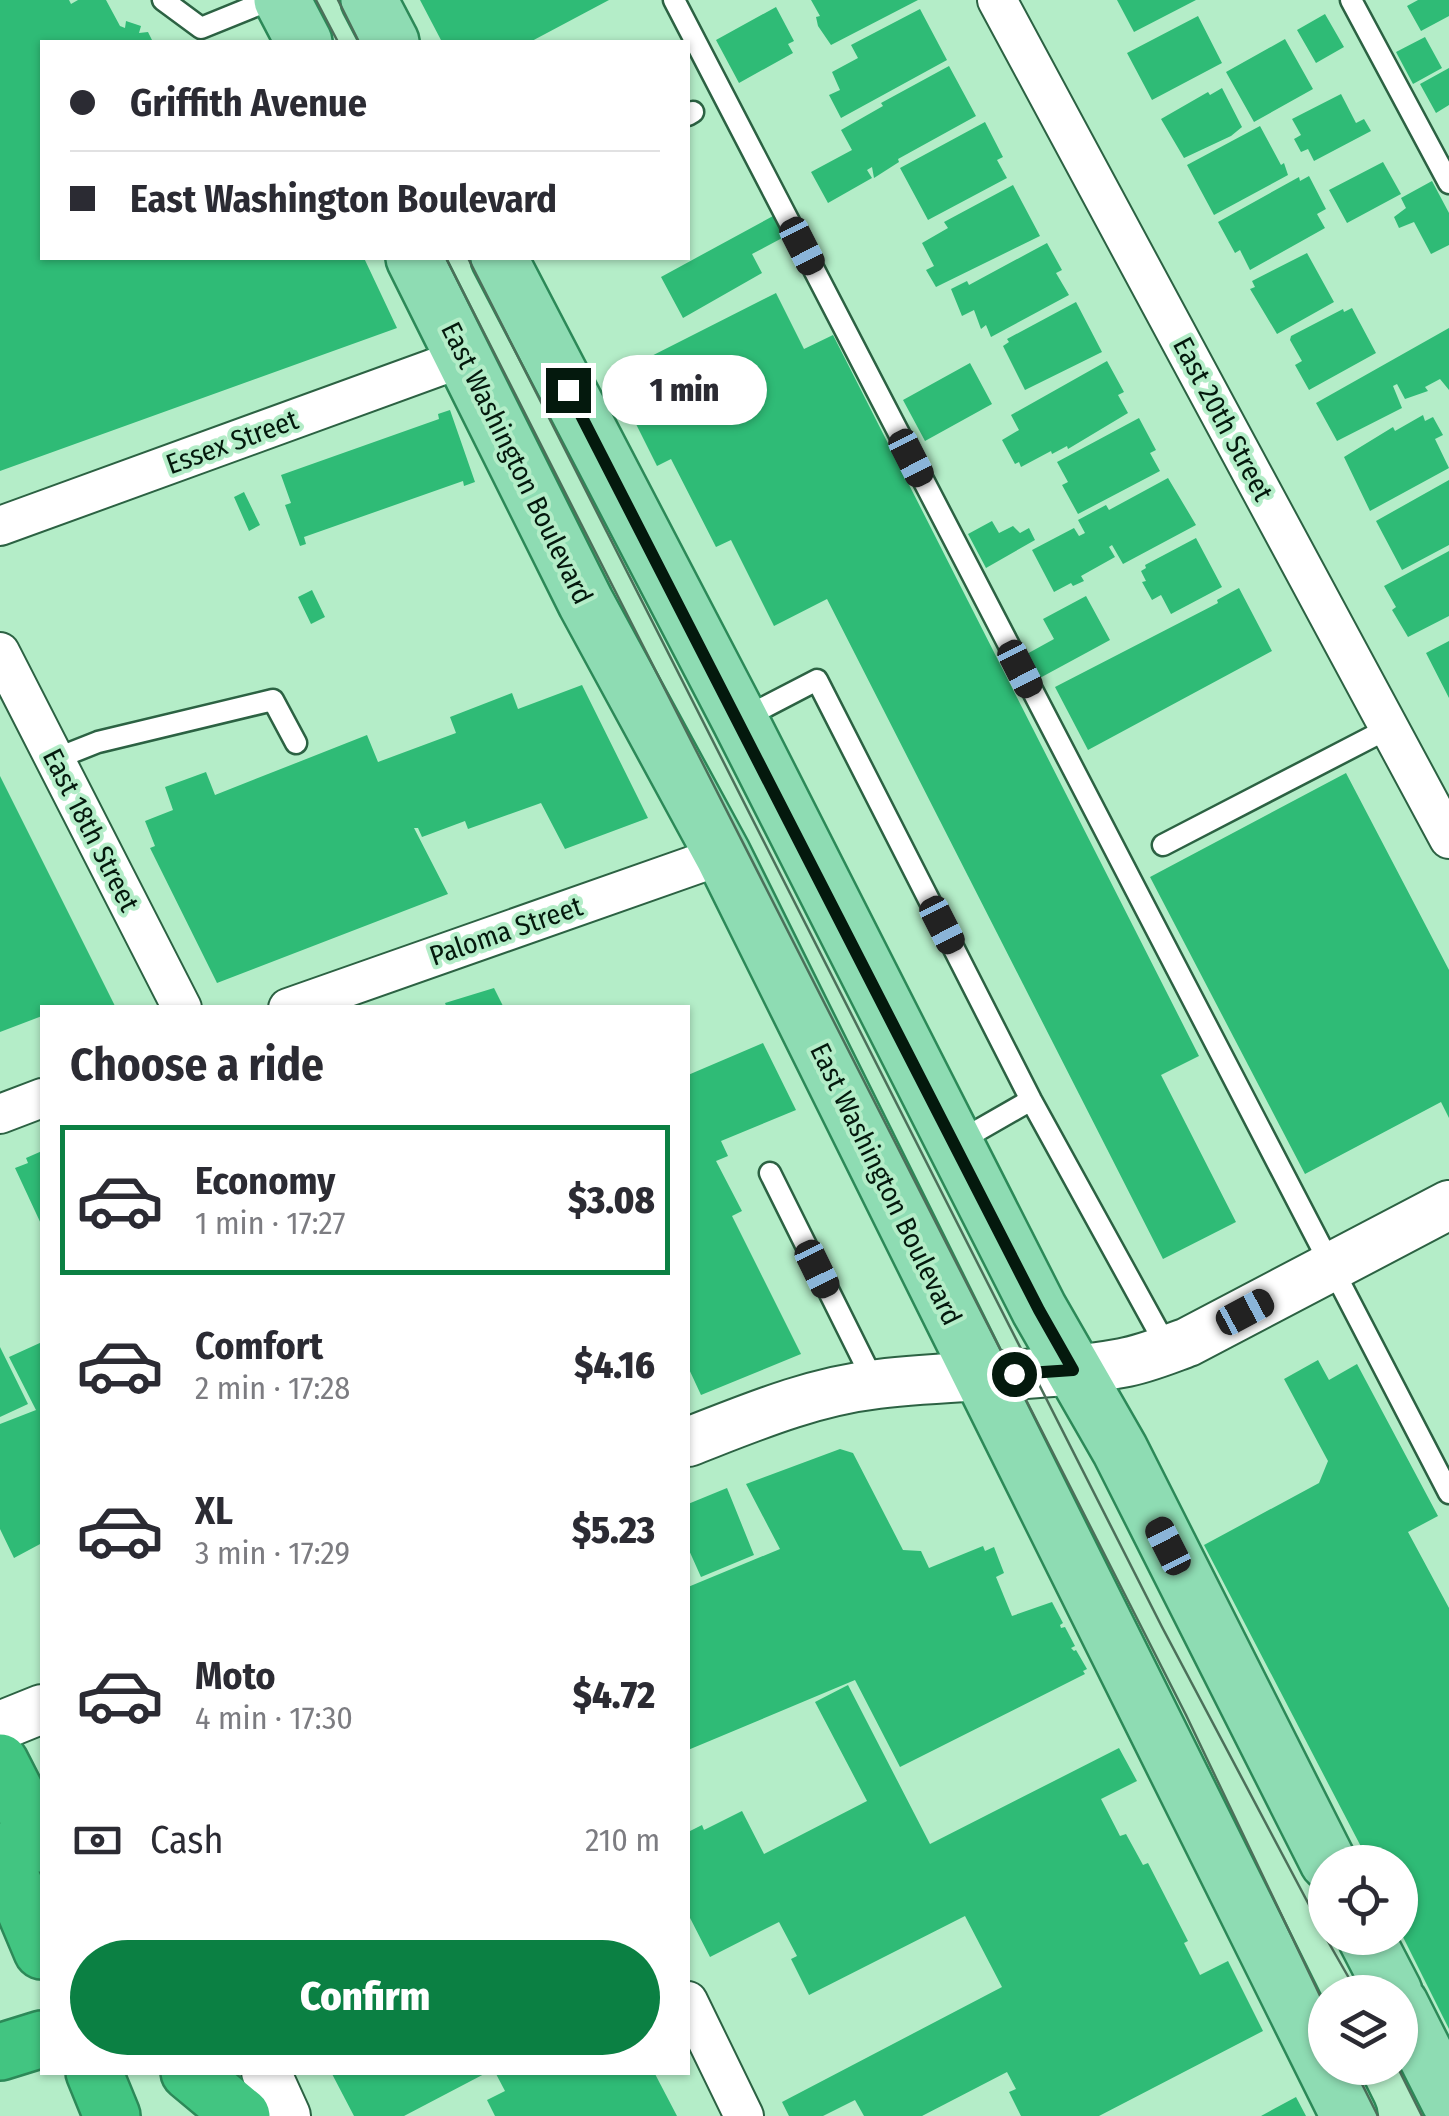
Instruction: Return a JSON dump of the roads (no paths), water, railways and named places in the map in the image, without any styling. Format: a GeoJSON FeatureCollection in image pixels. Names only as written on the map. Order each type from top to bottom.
{"type":"FeatureCollection","features":[{"type":"Feature","properties":{"kind":"highway"},"geometry":{"type":"LineString","coordinates":[[0,1762],[40,1840]]}},
{"type":"Feature","properties":{"kind":"highway"},"geometry":{"type":"LineString","coordinates":[[0,1851],[40,1946]]}},
{"type":"Feature","properties":{"kind":"highway"},"geometry":{"type":"LineString","coordinates":[[0,2052],[40,2041]]}},
{"type":"Feature","properties":{"kind":"highway"},"geometry":{"type":"LineString","coordinates":[[95,2075],[112,2116]]}},
{"type":"Feature","properties":{"kind":"highway"},"geometry":{"type":"LineString","coordinates":[[164,2075],[184,2116]]}},
{"type":"Feature","properties":{"kind":"highway"},"geometry":{"type":"LineString","coordinates":[[193,2075],[242,2116]]}},
{"type":"Feature","properties":{"kind":"main road"},"geometry":{"type":"LineString","coordinates":[[282,0],[303,40]]}},
{"type":"Feature","properties":{"kind":"main road"},"geometry":{"type":"LineString","coordinates":[[369,0],[389,40]]}},
{"type":"Feature","properties":{"kind":"main road","name":"East Washington Boulevard"},"geometry":{"type":"LineString","coordinates":[[415,260],[586,603],[723,855],[1349,2116]]}},
{"type":"Feature","properties":{"kind":"main road"},"geometry":{"type":"LineString","coordinates":[[500,260],[740,720],[954,1144],[1073,1370],[1120,1450],[1319,1845]]}},
{"type":"Feature","properties":{"kind":"main road"},"geometry":{"type":"LineString","coordinates":[[1418,2040],[1449,2101]]}},
{"type":"Feature","properties":{"kind":"street","name":"East 20th Street"},"geometry":{"type":"LineString","coordinates":[[997,0],[1449,839]]}},
{"type":"Feature","properties":{"kind":"street","name":"Essex Street"},"geometry":{"type":"LineString","coordinates":[[0,526],[465,357]]}},
{"type":"Feature","properties":{"kind":"street","name":"East 18th Street"},"geometry":{"type":"LineString","coordinates":[[0,652],[180,1005]]}},
{"type":"Feature","properties":{"kind":"street","name":"Paloma Street"},"geometry":{"type":"LineString","coordinates":[[297,1005],[723,855]]}},
{"type":"Feature","properties":{"kind":"street"},"geometry":{"type":"LineString","coordinates":[[0,1114],[40,1099]]}},
{"type":"Feature","properties":{"kind":"street"},"geometry":{"type":"LineString","coordinates":[[690,1441],[785,1404],[875,1384],[1124,1363],[1188,1342],[1449,1206]]}},
{"type":"Feature","properties":{"kind":"street"},"geometry":{"type":"LineString","coordinates":[[0,1726],[40,1710]]}},
{"type":"Feature","properties":{"kind":"street"},"geometry":{"type":"LineString","coordinates":[[690,2006],[744,2116]]}},
{"type":"Feature","properties":{"kind":"street"},"geometry":{"type":"LineString","coordinates":[[267,2075],[286,2116]]}},
{"type":"Feature","properties":{"kind":"lane"},"geometry":{"type":"LineString","coordinates":[[162,0],[201,28],[270,0]]}},
{"type":"Feature","properties":{"kind":"lane"},"geometry":{"type":"LineString","coordinates":[[674,0],[1449,1493]]}},
{"type":"Feature","properties":{"kind":"lane"},"geometry":{"type":"LineString","coordinates":[[1351,0],[1449,183]]}},
{"type":"Feature","properties":{"kind":"lane"},"geometry":{"type":"LineString","coordinates":[[740,720],[817,680],[1030,1100],[1168,1349]]}},
{"type":"Feature","properties":{"kind":"lane"},"geometry":{"type":"LineString","coordinates":[[55,760],[98,742],[273,700],[296,743]]}},
{"type":"Feature","properties":{"kind":"lane"},"geometry":{"type":"LineString","coordinates":[[1163,845],[1389,728]]}},
{"type":"Feature","properties":{"kind":"lane"},"geometry":{"type":"LineString","coordinates":[[954,1144],[1030,1100]]}},
{"type":"Feature","properties":{"kind":"lane"},"geometry":{"type":"LineString","coordinates":[[770,1173],[875,1384]]}},
{"type":"Feature","properties":{"kind":"tram line"},"geometry":{"type":"LineString","coordinates":[[316,0],[337,40]]}},
{"type":"Feature","properties":{"kind":"tram line"},"geometry":{"type":"LineString","coordinates":[[338,0],[358,40]]}},
{"type":"Feature","properties":{"kind":"tram line"},"geometry":{"type":"LineString","coordinates":[[447,260],[1186,1715],[1310,1975]]}},
{"type":"Feature","properties":{"kind":"tram line"},"geometry":{"type":"LineString","coordinates":[[469,260],[1162,1627],[1308,1903]]}},
{"type":"Feature","properties":{"kind":"tram line"},"geometry":{"type":"LineString","coordinates":[[1336,1955],[1347,1975]]}},
{"type":"Feature","properties":{"kind":"tram line"},"geometry":{"type":"LineString","coordinates":[[1362,2085],[1378,2116]]}},
{"type":"Feature","properties":{"kind":"tram line"},"geometry":{"type":"LineString","coordinates":[[1406,2085],[1422,2116]]}}]}
